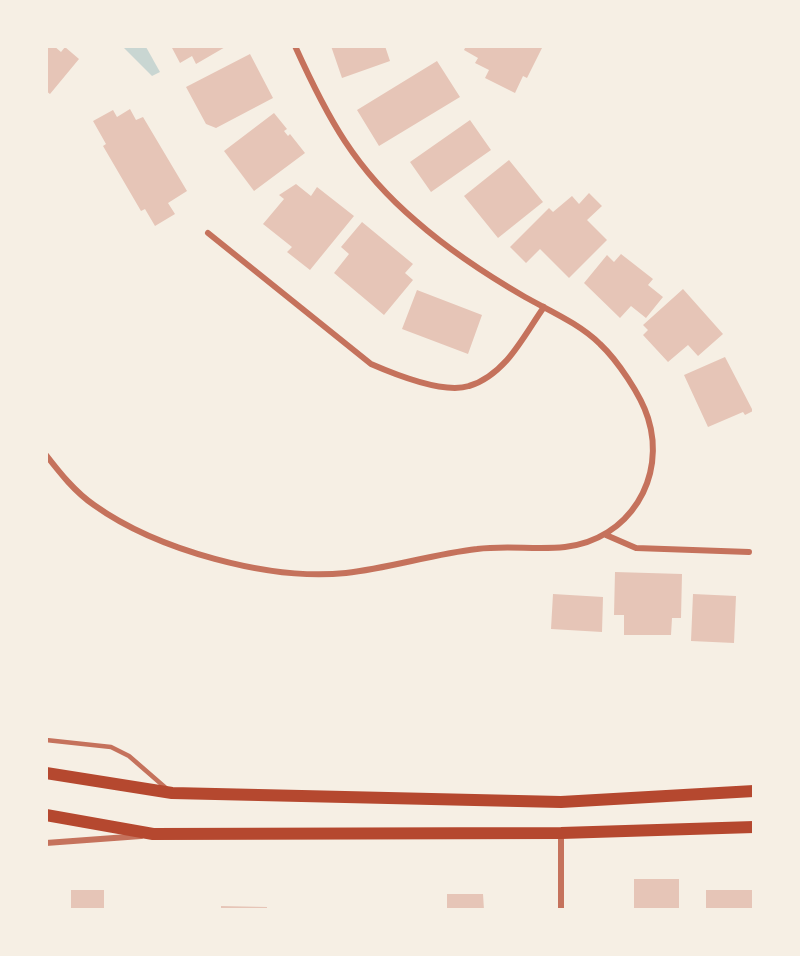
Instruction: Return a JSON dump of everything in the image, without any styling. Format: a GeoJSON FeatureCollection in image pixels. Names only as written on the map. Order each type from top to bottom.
{"type":"FeatureCollection","features":[{"type":"Feature","properties":{"kind":"main road"},"geometry":{"type":"LineString","coordinates":[[46,773],[172,793],[561,802],[753,791]]}},
{"type":"Feature","properties":{"kind":"main road"},"geometry":{"type":"LineString","coordinates":[[46,815],[153,834],[561,833],[753,827]]}},
{"type":"Feature","properties":{"kind":"street"},"geometry":{"type":"LineString","coordinates":[[46,455],[68,482],[92,504],[129,527],[213,557],[298,575],[345,573],[477,548],[566,547],[606,536],[640,502],[654,462],[648,417],[627,377],[600,343],[451,249],[384,192],[355,159],[330,121],[295,46]]}},
{"type":"Feature","properties":{"kind":"street"},"geometry":{"type":"LineString","coordinates":[[208,233],[371,364],[402,378],[438,385],[468,387],[491,375],[507,359],[544,307]]}},
{"type":"Feature","properties":{"kind":"street"},"geometry":{"type":"LineString","coordinates":[[606,536],[636,548],[750,552]]}},
{"type":"Feature","properties":{"kind":"street"},"geometry":{"type":"LineString","coordinates":[[561,833],[561,909]]}},
{"type":"Feature","properties":{"kind":"street"},"geometry":{"type":"LineString","coordinates":[[46,843],[153,834]]}},
{"type":"Feature","properties":{"kind":"lane"},"geometry":{"type":"LineString","coordinates":[[46,740],[111,747],[129,756],[172,793]]}},
{"type":"Feature","properties":{"kind":"shaded area"},"geometry":{"type":"Polygon","coordinates":[[[123,47],[146,47],[160,72],[152,76],[123,47]]]}},
{"type":"Feature","properties":{"kind":"building"},"geometry":{"type":"Polygon","coordinates":[[[46,46],[54,46],[61,52],[65,47],[79,59],[50,94],[46,91],[46,46]]]}},
{"type":"Feature","properties":{"kind":"building"},"geometry":{"type":"Polygon","coordinates":[[[171,46],[227,46],[196,64],[192,56],[180,63],[171,46]]]}},
{"type":"Feature","properties":{"kind":"building"},"geometry":{"type":"Polygon","coordinates":[[[331,46],[385,46],[390,61],[342,78],[331,46]]]}},
{"type":"Feature","properties":{"kind":"building"},"geometry":{"type":"Polygon","coordinates":[[[466,46],[543,46],[527,78],[523,76],[515,93],[485,78],[489,70],[475,63],[478,58],[464,50],[466,46]]]}},
{"type":"Feature","properties":{"kind":"building"},"geometry":{"type":"Polygon","coordinates":[[[250,54],[273,98],[216,128],[206,124],[186,87],[250,54]]]}},
{"type":"Feature","properties":{"kind":"building"},"geometry":{"type":"Polygon","coordinates":[[[437,61],[460,97],[379,146],[357,110],[437,61]]]}},
{"type":"Feature","properties":{"kind":"building"},"geometry":{"type":"Polygon","coordinates":[[[130,109],[136,120],[143,117],[187,191],[168,203],[175,214],[155,226],[145,209],[141,211],[103,146],[106,144],[93,121],[113,110],[117,117],[130,109]]]}},
{"type":"Feature","properties":{"kind":"building"},"geometry":{"type":"Polygon","coordinates":[[[274,113],[287,129],[284,131],[288,136],[290,134],[305,153],[254,191],[224,151],[274,113]]]}},
{"type":"Feature","properties":{"kind":"building"},"geometry":{"type":"Polygon","coordinates":[[[470,120],[491,150],[431,192],[410,162],[470,120]]]}},
{"type":"Feature","properties":{"kind":"building"},"geometry":{"type":"Polygon","coordinates":[[[509,160],[543,202],[498,238],[464,196],[509,160]]]}},
{"type":"Feature","properties":{"kind":"building"},"geometry":{"type":"Polygon","coordinates":[[[296,184],[311,196],[317,187],[354,216],[310,270],[287,252],[292,247],[263,224],[284,199],[279,195],[296,184]]]}},
{"type":"Feature","properties":{"kind":"building"},"geometry":{"type":"Polygon","coordinates":[[[589,193],[602,206],[587,220],[607,240],[569,278],[540,249],[526,263],[510,247],[549,208],[553,212],[572,196],[579,204],[589,193]]]}},
{"type":"Feature","properties":{"kind":"building"},"geometry":{"type":"Polygon","coordinates":[[[362,222],[413,264],[405,273],[413,280],[384,315],[334,273],[349,254],[341,247],[362,222]]]}},
{"type":"Feature","properties":{"kind":"building"},"geometry":{"type":"Polygon","coordinates":[[[621,254],[653,279],[648,285],[663,297],[646,318],[631,306],[620,318],[584,283],[607,255],[614,262],[621,254]]]}},
{"type":"Feature","properties":{"kind":"building"},"geometry":{"type":"Polygon","coordinates":[[[683,289],[723,334],[698,356],[688,345],[668,362],[643,335],[648,330],[643,325],[683,289]]]}},
{"type":"Feature","properties":{"kind":"building"},"geometry":{"type":"Polygon","coordinates":[[[417,290],[482,315],[468,354],[402,329],[417,290]]]}},
{"type":"Feature","properties":{"kind":"building"},"geometry":{"type":"Polygon","coordinates":[[[725,357],[753,411],[745,415],[743,412],[708,427],[684,375],[725,357]]]}},
{"type":"Feature","properties":{"kind":"building"},"geometry":{"type":"Polygon","coordinates":[[[615,572],[682,574],[681,618],[672,618],[671,635],[624,635],[624,615],[614,615],[615,572]]]}},
{"type":"Feature","properties":{"kind":"building"},"geometry":{"type":"Polygon","coordinates":[[[553,594],[603,597],[602,632],[551,629],[553,594]]]}},
{"type":"Feature","properties":{"kind":"building"},"geometry":{"type":"Polygon","coordinates":[[[693,594],[736,596],[734,643],[691,641],[693,594]]]}},
{"type":"Feature","properties":{"kind":"building"},"geometry":{"type":"Polygon","coordinates":[[[634,879],[679,879],[679,910],[634,910],[634,879]]]}},
{"type":"Feature","properties":{"kind":"building"},"geometry":{"type":"Polygon","coordinates":[[[71,890],[104,890],[104,910],[71,910],[71,890]]]}},
{"type":"Feature","properties":{"kind":"building"},"geometry":{"type":"Polygon","coordinates":[[[706,890],[754,890],[754,910],[706,910],[706,890]]]}},
{"type":"Feature","properties":{"kind":"building"},"geometry":{"type":"Polygon","coordinates":[[[447,894],[483,894],[484,910],[447,910],[447,894]]]}},
{"type":"Feature","properties":{"kind":"building"},"geometry":{"type":"Polygon","coordinates":[[[221,906],[267,907],[267,910],[221,910],[221,906]]]}}]}
